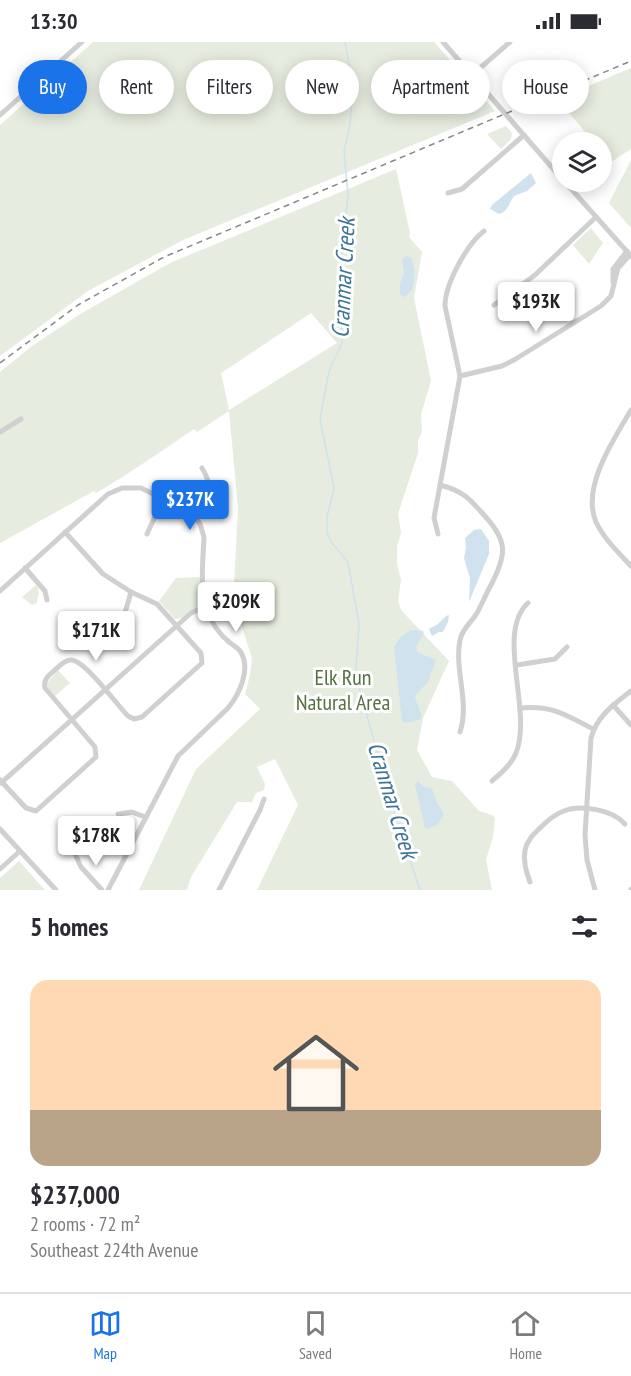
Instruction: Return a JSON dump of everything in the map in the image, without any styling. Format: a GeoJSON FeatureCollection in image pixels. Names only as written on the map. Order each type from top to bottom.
{"type":"FeatureCollection","features":[{"type":"Feature","properties":{"kind":"street"},"geometry":{"type":"LineString","coordinates":[[0,115],[82,42]]}},
{"type":"Feature","properties":{"kind":"street"},"geometry":{"type":"LineString","coordinates":[[443,42],[459,60]]}},
{"type":"Feature","properties":{"kind":"street"},"geometry":{"type":"LineString","coordinates":[[489,60],[510,42]]}},
{"type":"Feature","properties":{"kind":"street"},"geometry":{"type":"LineString","coordinates":[[490,96],[552,166]]}},
{"type":"Feature","properties":{"kind":"street"},"geometry":{"type":"LineString","coordinates":[[448,193],[462,189],[524,135]]}},
{"type":"Feature","properties":{"kind":"street"},"geometry":{"type":"LineString","coordinates":[[460,376],[502,366],[514,360],[608,301],[618,268],[629,254],[574,192]]}},
{"type":"Feature","properties":{"kind":"street"},"geometry":{"type":"LineString","coordinates":[[494,305],[535,276],[596,217]]}},
{"type":"Feature","properties":{"kind":"street"},"geometry":{"type":"LineString","coordinates":[[438,534],[434,518],[460,376],[445,299],[449,285],[471,244],[484,231]]}},
{"type":"Feature","properties":{"kind":"street"},"geometry":{"type":"LineString","coordinates":[[631,410],[600,469],[595,483],[592,509],[601,531],[631,566]]}},
{"type":"Feature","properties":{"kind":"street"},"geometry":{"type":"LineString","coordinates":[[0,432],[21,419]]}},
{"type":"Feature","properties":{"kind":"street"},"geometry":{"type":"LineString","coordinates":[[192,513],[205,500],[209,491],[209,482],[202,468]]}},
{"type":"Feature","properties":{"kind":"street"},"geometry":{"type":"LineString","coordinates":[[440,485],[455,489],[468,497],[497,529],[503,551],[503,560],[495,577],[476,614],[460,638],[464,717],[460,732]]}},
{"type":"Feature","properties":{"kind":"street"},"geometry":{"type":"LineString","coordinates":[[0,591],[108,495],[122,488],[141,488],[192,513],[200,524],[204,537],[202,565],[206,606],[216,630],[241,653],[244,665],[242,684],[234,701],[178,756],[108,890]]}},
{"type":"Feature","properties":{"kind":"street"},"geometry":{"type":"LineString","coordinates":[[147,534],[163,499]]}},
{"type":"Feature","properties":{"kind":"street"},"geometry":{"type":"LineString","coordinates":[[65,532],[98,570],[131,592],[157,604],[177,626],[201,653],[202,659],[200,665],[142,717],[134,720],[128,716],[104,690],[83,665],[71,660],[64,662],[47,677],[44,683],[46,692],[71,720],[95,747],[97,754],[94,760],[39,810],[32,811],[26,808],[1,782],[71,720],[104,690],[177,626],[191,613],[206,606]]}},
{"type":"Feature","properties":{"kind":"street"},"geometry":{"type":"LineString","coordinates":[[25,568],[45,591],[46,600]]}},
{"type":"Feature","properties":{"kind":"street"},"geometry":{"type":"LineString","coordinates":[[122,623],[131,592]]}},
{"type":"Feature","properties":{"kind":"street"},"geometry":{"type":"LineString","coordinates":[[492,781],[507,767],[516,752],[521,733],[514,626],[518,615],[528,603]]}},
{"type":"Feature","properties":{"kind":"street"},"geometry":{"type":"LineString","coordinates":[[517,665],[555,659],[567,647]]}},
{"type":"Feature","properties":{"kind":"street"},"geometry":{"type":"LineString","coordinates":[[595,890],[585,845],[585,809],[591,738],[593,729],[601,716],[631,690]]}},
{"type":"Feature","properties":{"kind":"street"},"geometry":{"type":"LineString","coordinates":[[613,705],[631,725]]}},
{"type":"Feature","properties":{"kind":"street"},"geometry":{"type":"LineString","coordinates":[[520,708],[544,707],[564,714],[593,729]]}},
{"type":"Feature","properties":{"kind":"street"},"geometry":{"type":"LineString","coordinates":[[219,890],[264,799]]}},
{"type":"Feature","properties":{"kind":"street"},"geometry":{"type":"LineString","coordinates":[[530,882],[524,854],[532,836],[550,818],[564,810],[585,809],[612,814],[625,824]]}},
{"type":"Feature","properties":{"kind":"street"},"geometry":{"type":"LineString","coordinates":[[118,814],[132,812],[145,818]]}},
{"type":"Feature","properties":{"kind":"street"},"geometry":{"type":"LineString","coordinates":[[0,829],[56,890]]}},
{"type":"Feature","properties":{"kind":"street"},"geometry":{"type":"LineString","coordinates":[[0,869],[20,851]]}},
{"type":"Feature","properties":{"kind":"street"},"geometry":{"type":"LineString","coordinates":[[75,854],[81,867],[102,890]]}},
{"type":"Feature","properties":{"kind":"green space"},"geometry":{"type":"Polygon","coordinates":[[[93,42],[434,42],[450,60],[371,60],[371,114],[488,114],[183,240],[88,291],[0,356],[0,125],[18,109],[18,114],[87,114],[87,60],[73,60],[93,42]]]}},
{"type":"Feature","properties":{"kind":"green space"},"geometry":{"type":"Polygon","coordinates":[[[631,68],[631,149],[612,161],[612,132],[585,132],[570,114],[589,114],[589,86],[631,68]]]}},
{"type":"Feature","properties":{"kind":"green space"},"geometry":{"type":"Polygon","coordinates":[[[506,126],[512,133],[511,139],[501,149],[487,134],[506,126]]]}},
{"type":"Feature","properties":{"kind":"green space"},"geometry":{"type":"Polygon","coordinates":[[[631,160],[631,228],[609,203],[631,160]]]}},
{"type":"Feature","properties":{"kind":"green space","name":"Elk Run Natural Area"},"geometry":{"type":"Polygon","coordinates":[[[396,169],[409,237],[422,252],[414,298],[431,381],[421,414],[422,432],[418,441],[418,453],[398,514],[401,533],[397,546],[397,564],[401,580],[398,601],[401,610],[449,661],[423,718],[417,750],[432,777],[452,781],[479,811],[495,818],[493,837],[486,860],[492,890],[257,890],[298,805],[275,759],[257,767],[265,784],[264,790],[256,793],[252,802],[237,802],[191,877],[187,890],[139,890],[196,769],[260,709],[245,694],[252,658],[238,615],[234,585],[238,508],[229,411],[197,432],[194,429],[96,493],[94,491],[0,543],[0,372],[32,346],[82,313],[170,263],[396,169]],[[311,313],[221,373],[229,410],[337,343],[311,313]]]}},
{"type":"Feature","properties":{"kind":"green space"},"geometry":{"type":"Polygon","coordinates":[[[591,228],[603,243],[589,264],[573,245],[591,228]]]}},
{"type":"Feature","properties":{"kind":"green space"},"geometry":{"type":"Polygon","coordinates":[[[200,577],[202,603],[181,618],[175,619],[159,601],[176,578],[200,577]]]}},
{"type":"Feature","properties":{"kind":"green space"},"geometry":{"type":"Polygon","coordinates":[[[36,585],[39,592],[37,603],[32,605],[22,597],[36,585]]]}},
{"type":"Feature","properties":{"kind":"green space"},"geometry":{"type":"Polygon","coordinates":[[[58,670],[70,683],[55,696],[47,683],[58,670]]]}},
{"type":"Feature","properties":{"kind":"green space"},"geometry":{"type":"Polygon","coordinates":[[[19,861],[45,890],[0,890],[0,878],[19,861]]]}},
{"type":"Feature","properties":{"kind":"water"},"geometry":{"type":"Polygon","coordinates":[[[531,173],[536,183],[527,191],[514,196],[508,207],[499,214],[490,209],[492,205],[531,173]]]}},
{"type":"Feature","properties":{"kind":"water"},"geometry":{"type":"Polygon","coordinates":[[[406,256],[411,258],[414,280],[411,290],[404,297],[400,294],[400,284],[404,272],[402,260],[406,256]]]}},
{"type":"Feature","properties":{"kind":"water"},"geometry":{"type":"Polygon","coordinates":[[[481,529],[489,541],[489,554],[469,602],[470,578],[464,558],[465,538],[474,530],[481,529]]]}},
{"type":"Feature","properties":{"kind":"water"},"geometry":{"type":"Polygon","coordinates":[[[449,615],[443,632],[432,636],[429,629],[449,615]]]}},
{"type":"Feature","properties":{"kind":"water"},"geometry":{"type":"Polygon","coordinates":[[[414,630],[423,631],[424,634],[416,646],[417,652],[436,660],[428,682],[415,695],[421,719],[406,723],[402,721],[394,647],[402,636],[414,630]]]}},
{"type":"Feature","properties":{"kind":"water"},"geometry":{"type":"Polygon","coordinates":[[[418,781],[423,786],[432,789],[444,814],[437,825],[427,829],[415,785],[418,781]]]}},
{"type":"Feature","properties":{"kind":"waterway","name":"Cranmar Creek"},"geometry":{"type":"LineString","coordinates":[[345,42],[352,81],[352,98],[350,125],[344,151],[348,195],[340,270],[342,343],[329,371],[320,420],[334,488],[327,517],[327,532],[331,542],[348,562],[359,624],[356,669],[360,691],[389,794],[420,890]]}},
{"type":"Feature","properties":{"kind":"railway"},"geometry":{"type":"LineString","coordinates":[[0,363],[78,305],[164,257],[631,61]]}}]}
